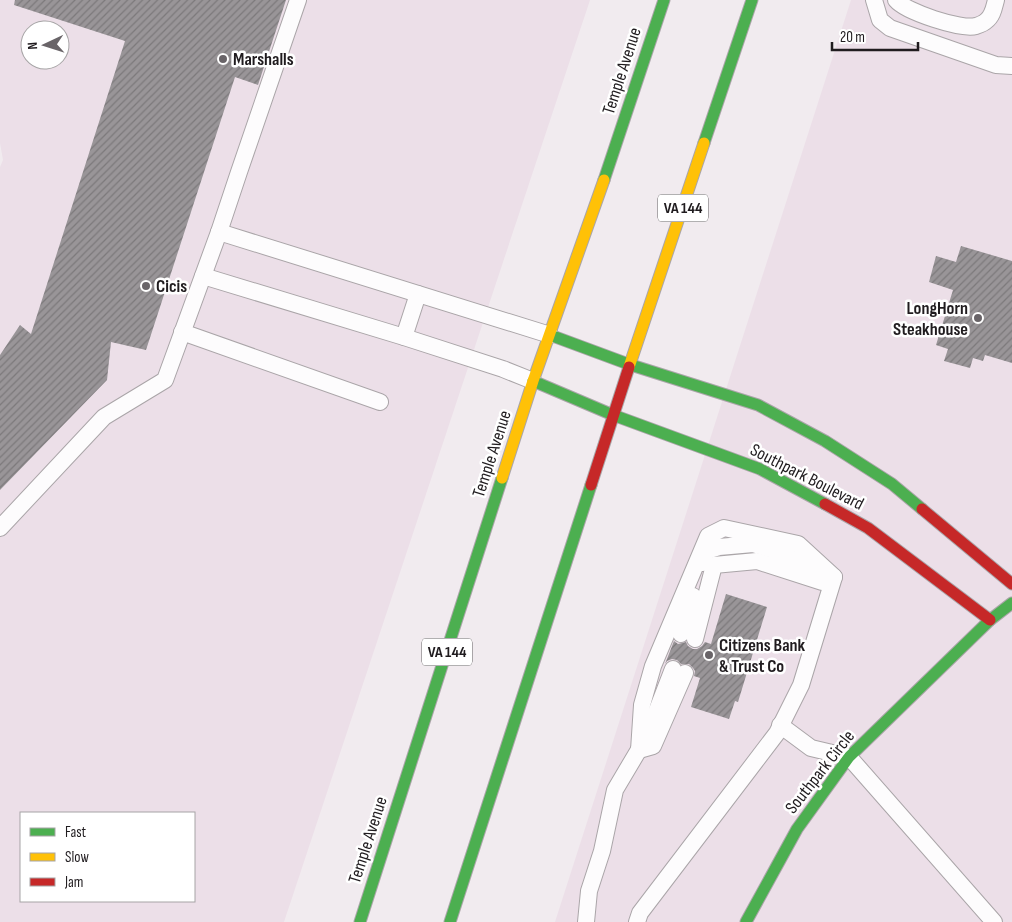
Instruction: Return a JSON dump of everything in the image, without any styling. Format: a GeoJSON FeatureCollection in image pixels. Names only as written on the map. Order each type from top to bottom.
{"type":"FeatureCollection","features":[{"type":"Feature","properties":{"kind":"main road","name":"Temple Avenue"},"geometry":{"type":"LineString","coordinates":[[360,922],[534,381],[664,0]]}},
{"type":"Feature","properties":{"kind":"main road","name":"VA 144"},"geometry":{"type":"LineString","coordinates":[[450,922],[613,415],[752,0]]}},
{"type":"Feature","properties":{"kind":"main road","name":"Southpark Boulevard"},"geometry":{"type":"LineString","coordinates":[[550,335],[630,364],[758,404],[825,441],[892,484],[1012,584]]}},
{"type":"Feature","properties":{"kind":"main road","name":"Southpark Boulevard"},"geometry":{"type":"LineString","coordinates":[[534,381],[613,415],[760,469],[868,528],[990,620]]}},
{"type":"Feature","properties":{"kind":"main road"},"geometry":{"type":"LineString","coordinates":[[990,620],[1012,603]]}},
{"type":"Feature","properties":{"kind":"main road","name":"Southpark Circle"},"geometry":{"type":"LineString","coordinates":[[746,922],[797,829],[849,757],[990,620]]}},
{"type":"Feature","properties":{"kind":"lane"},"geometry":{"type":"LineString","coordinates":[[0,528],[104,417],[165,380],[219,232],[298,0]]}},
{"type":"Feature","properties":{"kind":"lane"},"geometry":{"type":"LineString","coordinates":[[874,0],[880,20],[890,28],[996,65],[1012,66]]}},
{"type":"Feature","properties":{"kind":"lane"},"geometry":{"type":"LineString","coordinates":[[896,0],[899,4],[916,14],[962,26],[975,26],[986,21],[992,14],[996,0]]}},
{"type":"Feature","properties":{"kind":"lane"},"geometry":{"type":"LineString","coordinates":[[219,232],[550,335]]}},
{"type":"Feature","properties":{"kind":"lane"},"geometry":{"type":"LineString","coordinates":[[203,276],[404,337],[534,381]]}},
{"type":"Feature","properties":{"kind":"lane"},"geometry":{"type":"LineString","coordinates":[[404,337],[418,294]]}},
{"type":"Feature","properties":{"kind":"lane"},"geometry":{"type":"LineString","coordinates":[[182,332],[380,402]]}},
{"type":"Feature","properties":{"kind":"lane"},"geometry":{"type":"LineString","coordinates":[[639,750],[642,705],[652,666],[708,536],[724,528],[798,544],[833,581]]}},
{"type":"Feature","properties":{"kind":"lane"},"geometry":{"type":"LineString","coordinates":[[688,636],[714,565],[757,561],[833,581]]}},
{"type":"Feature","properties":{"kind":"lane"},"geometry":{"type":"LineString","coordinates":[[637,922],[640,913],[771,741],[780,726],[801,685],[833,581]]}},
{"type":"Feature","properties":{"kind":"lane"},"geometry":{"type":"LineString","coordinates":[[586,922],[589,891],[602,851],[615,790],[647,736],[679,671]]}},
{"type":"Feature","properties":{"kind":"lane"},"geometry":{"type":"LineString","coordinates":[[780,726],[811,748],[849,757],[994,922]]}},
{"type":"Feature","properties":{"kind":"shaded area"},"geometry":{"type":"Polygon","coordinates":[[[0,0],[590,0],[284,922],[0,922],[0,167],[3,160],[0,143],[0,0]]]}},
{"type":"Feature","properties":{"kind":"shaded area"},"geometry":{"type":"Polygon","coordinates":[[[851,0],[1012,0],[1012,922],[555,922],[851,0]]]}},
{"type":"Feature","properties":{"kind":"building"},"geometry":{"type":"Polygon","coordinates":[[[15,0],[286,0],[258,85],[235,77],[146,350],[111,342],[107,380],[0,490],[0,355],[20,325],[31,334],[125,41],[70,23],[70,20],[60,20],[14,5],[15,0]]]}},
{"type":"Feature","properties":{"kind":"building","name":"LongHorn Steakhouse"},"geometry":{"type":"Polygon","coordinates":[[[961,246],[1012,261],[1012,363],[985,355],[983,361],[973,358],[970,368],[944,361],[948,349],[936,345],[953,290],[929,282],[936,256],[956,262],[961,246]]]}},
{"type":"Feature","properties":{"kind":"building","name":"Citizens Bank & Trust Co"},"geometry":{"type":"Polygon","coordinates":[[[726,594],[767,607],[738,702],[735,701],[729,719],[691,707],[700,678],[694,676],[695,671],[689,664],[681,664],[677,660],[672,659],[665,664],[674,641],[678,644],[686,642],[693,649],[697,649],[705,642],[711,644],[726,594]]]}},
{"type":"Feature","properties":{"kind":"traffic: fast"},"geometry":{"type":"LineString","coordinates":[[604,180],[664,0]]}},
{"type":"Feature","properties":{"kind":"traffic: fast"},"geometry":{"type":"LineString","coordinates":[[704,143],[752,0]]}},
{"type":"Feature","properties":{"kind":"traffic: fast"},"geometry":{"type":"LineString","coordinates":[[550,335],[631,365],[758,405],[825,441],[892,484],[922,509]]}},
{"type":"Feature","properties":{"kind":"traffic: fast"},"geometry":{"type":"LineString","coordinates":[[533,381],[613,415],[760,469],[825,504]]}},
{"type":"Feature","properties":{"kind":"traffic: fast"},"geometry":{"type":"LineString","coordinates":[[360,922],[502,478]]}},
{"type":"Feature","properties":{"kind":"traffic: fast"},"geometry":{"type":"LineString","coordinates":[[450,922],[591,485]]}},
{"type":"Feature","properties":{"kind":"traffic: fast"},"geometry":{"type":"LineString","coordinates":[[746,922],[797,829],[849,757],[990,620],[1012,603]]}},
{"type":"Feature","properties":{"kind":"traffic: slow"},"geometry":{"type":"LineString","coordinates":[[629,367],[704,143]]}},
{"type":"Feature","properties":{"kind":"traffic: slow"},"geometry":{"type":"LineString","coordinates":[[502,478],[533,381],[604,180]]}},
{"type":"Feature","properties":{"kind":"traffic: jam"},"geometry":{"type":"LineString","coordinates":[[591,485],[629,367]]}},
{"type":"Feature","properties":{"kind":"traffic: jam"},"geometry":{"type":"LineString","coordinates":[[825,504],[868,528],[990,620]]}},
{"type":"Feature","properties":{"kind":"traffic: jam"},"geometry":{"type":"LineString","coordinates":[[922,509],[1012,584]]}},
{"type":"Feature","properties":{"kind":"place","name":"Marshalls"},"geometry":{"type":"Point","coordinates":[223,59]}},
{"type":"Feature","properties":{"kind":"place","name":"Cicis"},"geometry":{"type":"Point","coordinates":[146,286]}},
{"type":"Feature","properties":{"kind":"place","name":"LongHorn Steakhouse"},"geometry":{"type":"Point","coordinates":[978,318]}},
{"type":"Feature","properties":{"kind":"place","name":"Citizens Bank & Trust Co"},"geometry":{"type":"Point","coordinates":[709,655]}}]}
